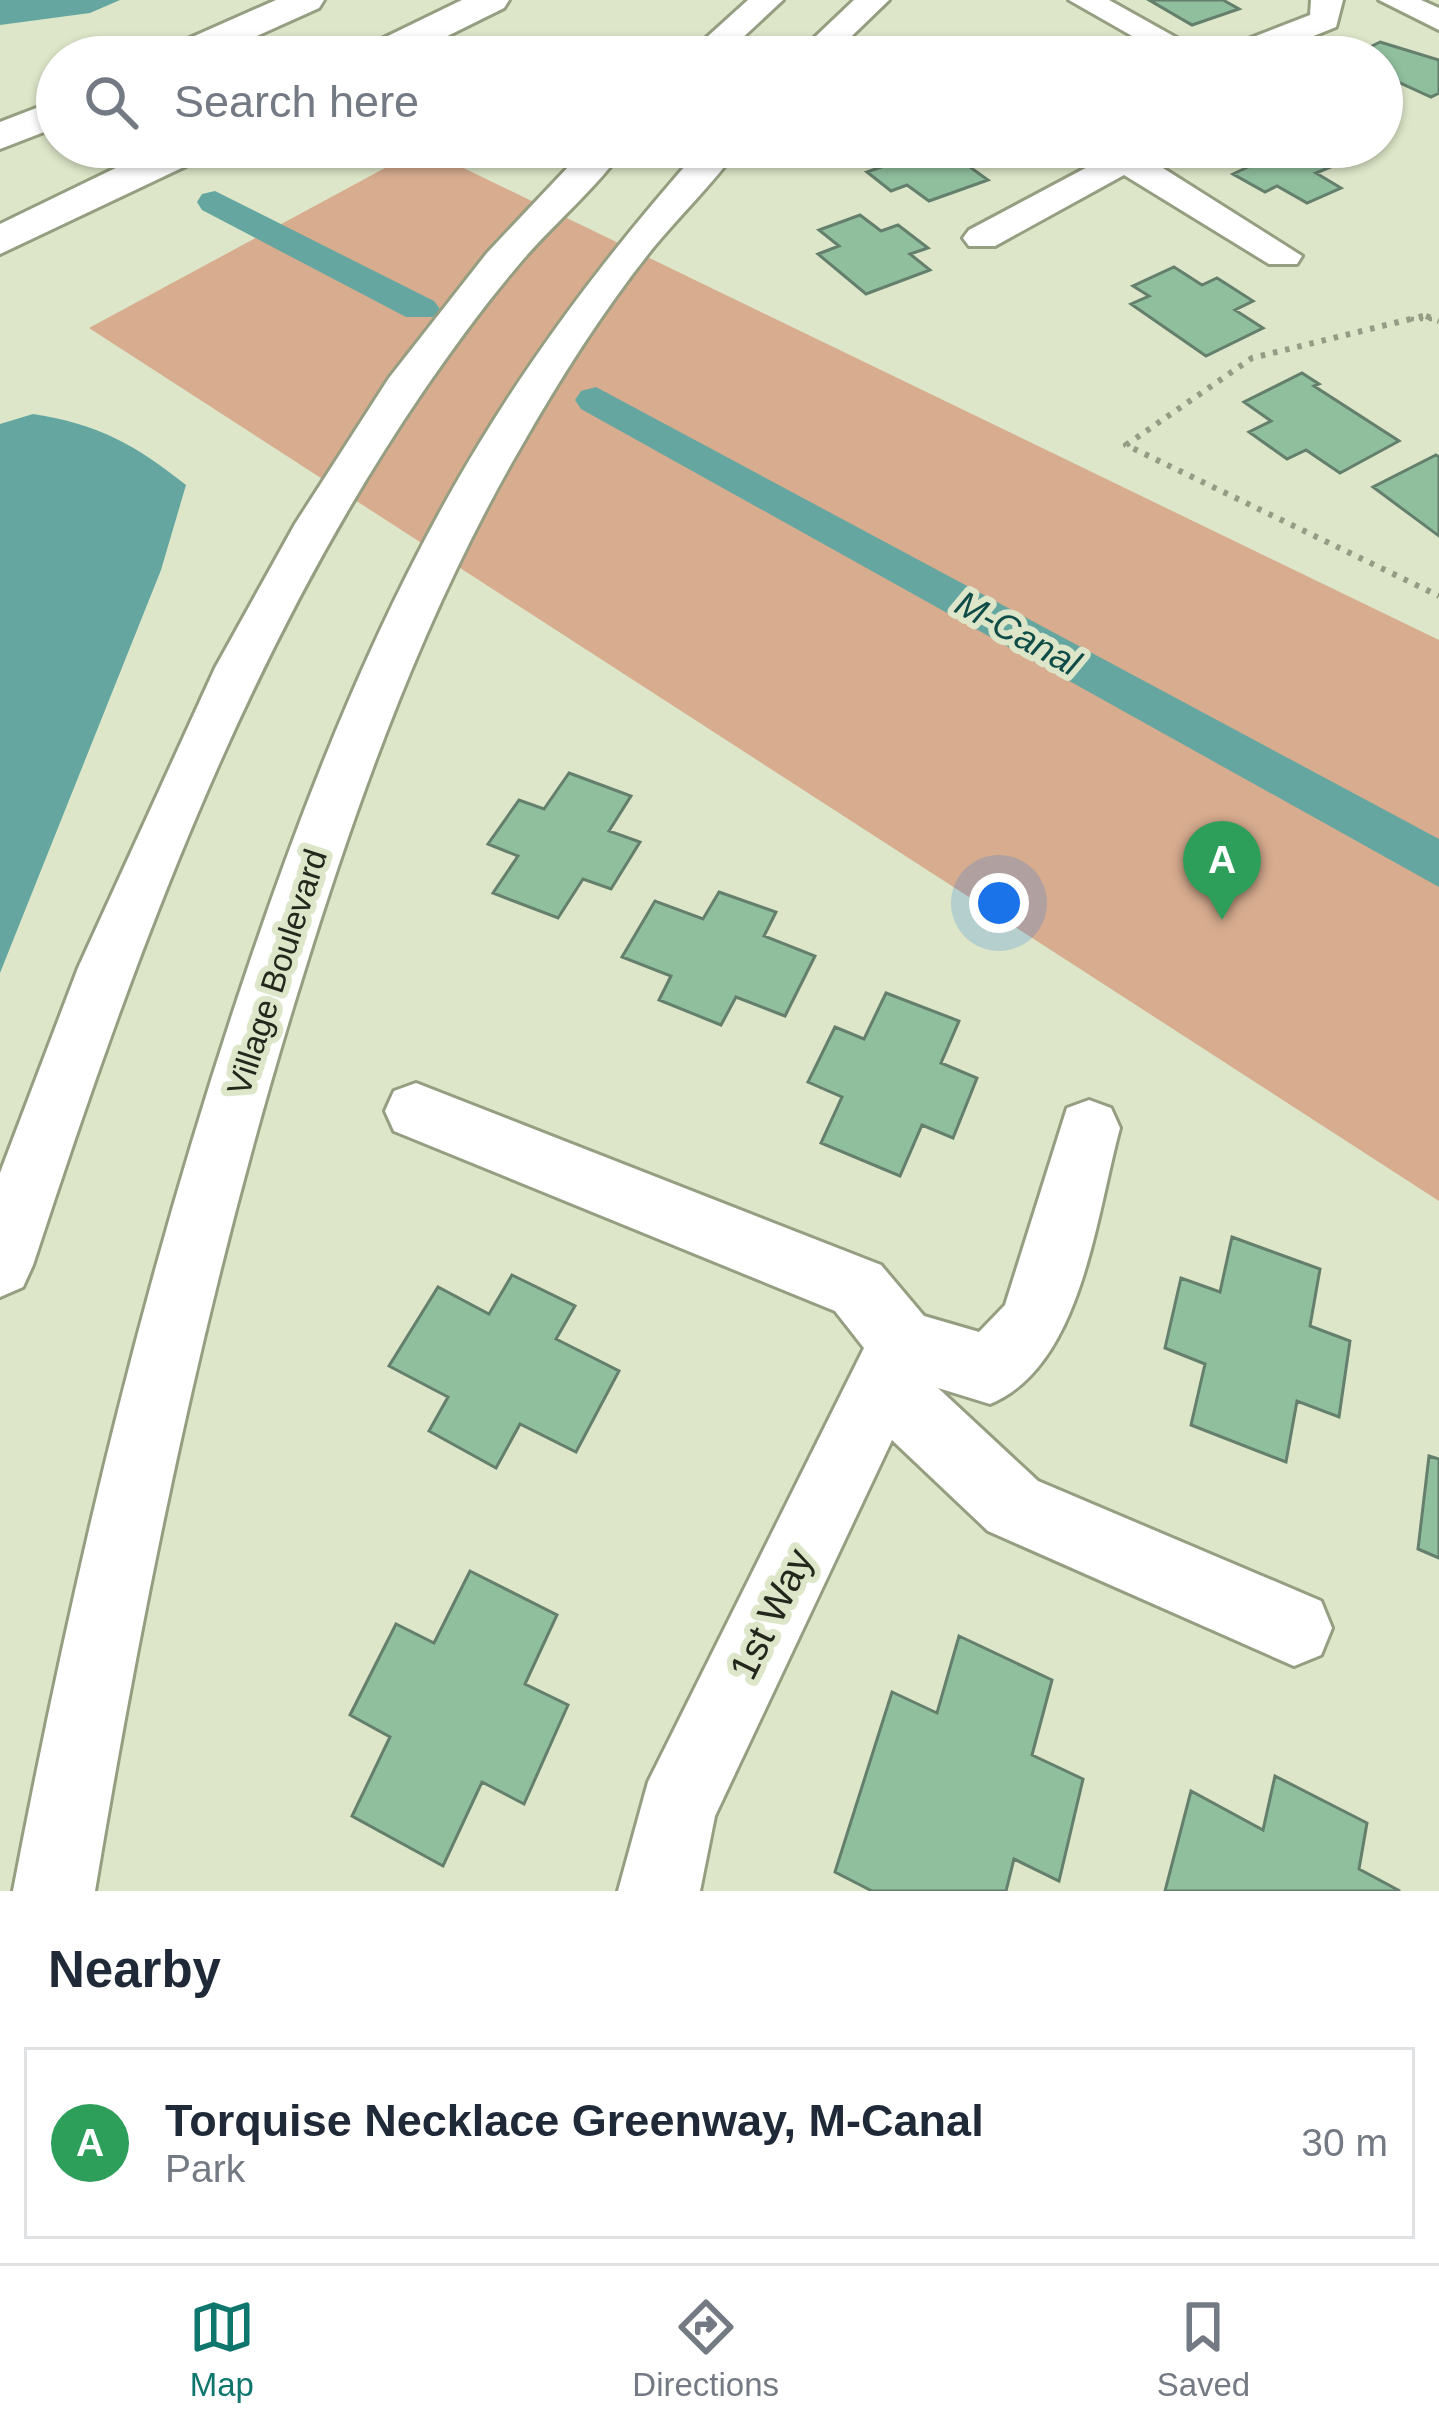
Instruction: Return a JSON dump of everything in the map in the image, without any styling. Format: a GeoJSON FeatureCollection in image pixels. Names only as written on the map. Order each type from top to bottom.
{"type":"FeatureCollection","features":[{"type":"Feature","properties":{"kind":"highway"},"geometry":{"type":"LineString","coordinates":[[226,36],[306,0]]}},
{"type":"Feature","properties":{"kind":"highway"},"geometry":{"type":"LineString","coordinates":[[418,36],[491,0]]}},
{"type":"Feature","properties":{"kind":"highway"},"geometry":{"type":"LineString","coordinates":[[0,137],[36,121]]}},
{"type":"Feature","properties":{"kind":"highway"},"geometry":{"type":"LineString","coordinates":[[0,241],[148,168]]}},
{"type":"Feature","properties":{"kind":"street"},"geometry":{"type":"LineString","coordinates":[[727,36],[767,0]]}},
{"type":"Feature","properties":{"kind":"street"},"geometry":{"type":"LineString","coordinates":[[834,36],[873,0]]}},
{"type":"Feature","properties":{"kind":"street"},"geometry":{"type":"LineString","coordinates":[[1085,0],[1154,36]]}},
{"type":"Feature","properties":{"kind":"street"},"geometry":{"type":"LineString","coordinates":[[1285,36],[1325,20],[1327,0]]}},
{"type":"Feature","properties":{"kind":"street"},"geometry":{"type":"LineString","coordinates":[[1395,0],[1439,20]]}},
{"type":"Feature","properties":{"kind":"street"},"geometry":{"type":"LineString","coordinates":[[0,1265],[42,1138],[141,887],[238,675],[327,512],[463,306],[588,168]]}},
{"type":"Feature","properties":{"kind":"street","name":"Village Boulevard"},"geometry":{"type":"LineString","coordinates":[[54,1891],[113,1567],[219,1150],[296,903],[352,757],[451,533],[557,349],[704,168]]}},
{"type":"Feature","properties":{"kind":"street"},"geometry":{"type":"LineString","coordinates":[[982,238],[1110,168]]}},
{"type":"Feature","properties":{"kind":"street"},"geometry":{"type":"LineString","coordinates":[[1146,168],[1283,256]]}},
{"type":"Feature","properties":{"kind":"street"},"geometry":{"type":"LineString","coordinates":[[416,1111],[858,1288],[893,1364],[1013,1506],[1294,1628]]}},
{"type":"Feature","properties":{"kind":"street"},"geometry":{"type":"LineString","coordinates":[[893,1364],[990,1370],[1033,1324],[1089,1128]]}},
{"type":"Feature","properties":{"kind":"street","name":"1st Way"},"geometry":{"type":"LineString","coordinates":[[659,1891],[676,1810],[893,1364]]}},
{"type":"Feature","properties":{"kind":"path"},"geometry":{"type":"LineString","coordinates":[[1439,321],[1426,316],[1252,358],[1126,445],[1439,596]]}},
{"type":"Feature","properties":{"kind":"shaded area"},"geometry":{"type":"Polygon","coordinates":[[[385,168],[463,168],[1439,640],[1439,1201],[89,328],[385,168]]]}},
{"type":"Feature","properties":{"kind":"water"},"geometry":{"type":"Polygon","coordinates":[[[0,0],[120,0],[90,13],[0,25],[0,0]]]}},
{"type":"Feature","properties":{"kind":"water"},"geometry":{"type":"Polygon","coordinates":[[[33,414],[115,438],[186,485],[161,570],[0,973],[0,424],[33,414]]]}},
{"type":"Feature","properties":{"kind":"building"},"geometry":{"type":"Polygon","coordinates":[[[1149,0],[1223,0],[1239,9],[1192,25],[1149,0]]]}},
{"type":"Feature","properties":{"kind":"building"},"geometry":{"type":"Polygon","coordinates":[[[1403,49],[1439,60],[1439,93],[1431,97],[1403,84],[1403,49]]]}},
{"type":"Feature","properties":{"kind":"building"},"geometry":{"type":"Polygon","coordinates":[[[971,168],[988,180],[929,201],[907,185],[891,191],[867,172],[971,168]]]}},
{"type":"Feature","properties":{"kind":"building"},"geometry":{"type":"Polygon","coordinates":[[[1246,168],[1328,168],[1316,173],[1341,188],[1307,203],[1277,186],[1265,192],[1233,174],[1246,168]]]}},
{"type":"Feature","properties":{"kind":"building"},"geometry":{"type":"Polygon","coordinates":[[[860,215],[881,231],[898,225],[928,248],[910,254],[930,270],[866,294],[818,254],[839,246],[819,230],[860,215]]]}},
{"type":"Feature","properties":{"kind":"building"},"geometry":{"type":"Polygon","coordinates":[[[1174,267],[1202,285],[1217,278],[1253,301],[1235,310],[1263,328],[1206,356],[1131,304],[1149,296],[1133,286],[1174,267]]]}},
{"type":"Feature","properties":{"kind":"building"},"geometry":{"type":"Polygon","coordinates":[[[1302,373],[1319,384],[1314,386],[1399,441],[1340,473],[1306,450],[1287,459],[1249,432],[1271,421],[1244,402],[1302,373]]]}},
{"type":"Feature","properties":{"kind":"building"},"geometry":{"type":"Polygon","coordinates":[[[1439,457],[1439,536],[1373,487],[1439,457]]]}},
{"type":"Feature","properties":{"kind":"building"},"geometry":{"type":"Polygon","coordinates":[[[569,773],[631,796],[609,831],[640,842],[611,889],[583,879],[558,918],[493,893],[518,856],[488,844],[519,800],[544,809],[569,773]]]}},
{"type":"Feature","properties":{"kind":"building"},"geometry":{"type":"Polygon","coordinates":[[[719,892],[776,912],[764,936],[815,956],[785,1016],[736,997],[721,1025],[659,1000],[671,976],[622,957],[655,901],[703,919],[719,892]]]}},
{"type":"Feature","properties":{"kind":"building"},"geometry":{"type":"Polygon","coordinates":[[[886,993],[959,1021],[941,1063],[977,1078],[953,1138],[922,1125],[900,1176],[821,1143],[842,1097],[808,1082],[835,1027],[864,1039],[886,993]]]}},
{"type":"Feature","properties":{"kind":"building"},"geometry":{"type":"Polygon","coordinates":[[[1232,1237],[1320,1269],[1310,1326],[1350,1341],[1339,1417],[1297,1401],[1286,1462],[1191,1425],[1205,1364],[1165,1348],[1181,1278],[1220,1292],[1232,1237]]]}},
{"type":"Feature","properties":{"kind":"building"},"geometry":{"type":"Polygon","coordinates":[[[512,1275],[575,1306],[556,1339],[619,1371],[576,1452],[520,1424],[496,1468],[429,1431],[448,1397],[389,1366],[438,1287],[489,1314],[512,1275]]]}},
{"type":"Feature","properties":{"kind":"building"},"geometry":{"type":"Polygon","coordinates":[[[1429,1456],[1439,1459],[1439,1558],[1418,1549],[1429,1456]]]}},
{"type":"Feature","properties":{"kind":"building"},"geometry":{"type":"Polygon","coordinates":[[[470,1571],[557,1615],[525,1684],[568,1705],[524,1804],[482,1782],[443,1866],[352,1816],[390,1737],[350,1715],[396,1624],[434,1643],[470,1571]]]}},
{"type":"Feature","properties":{"kind":"building"},"geometry":{"type":"Polygon","coordinates":[[[959,1636],[1052,1680],[1032,1755],[1083,1779],[1059,1881],[1014,1859],[1006,1891],[872,1891],[835,1872],[892,1692],[937,1713],[959,1636]]]}},
{"type":"Feature","properties":{"kind":"building"},"geometry":{"type":"Polygon","coordinates":[[[1275,1776],[1367,1823],[1359,1869],[1400,1891],[1165,1891],[1191,1791],[1263,1830],[1275,1776]]]}},
{"type":"Feature","properties":{"kind":"waterway","name":"M-Canal"},"geometry":{"type":"LineString","coordinates":[[215,202],[420,309]]}},
{"type":"Feature","properties":{"kind":"waterway","name":"M-Canal"},"geometry":{"type":"LineString","coordinates":[[596,400],[1439,865]]}},
{"type":"Feature","properties":{"kind":"place","name":"Torquise Necklace Greenway, M-Canal"},"geometry":{"type":"Point","coordinates":[1222,920]}}]}
